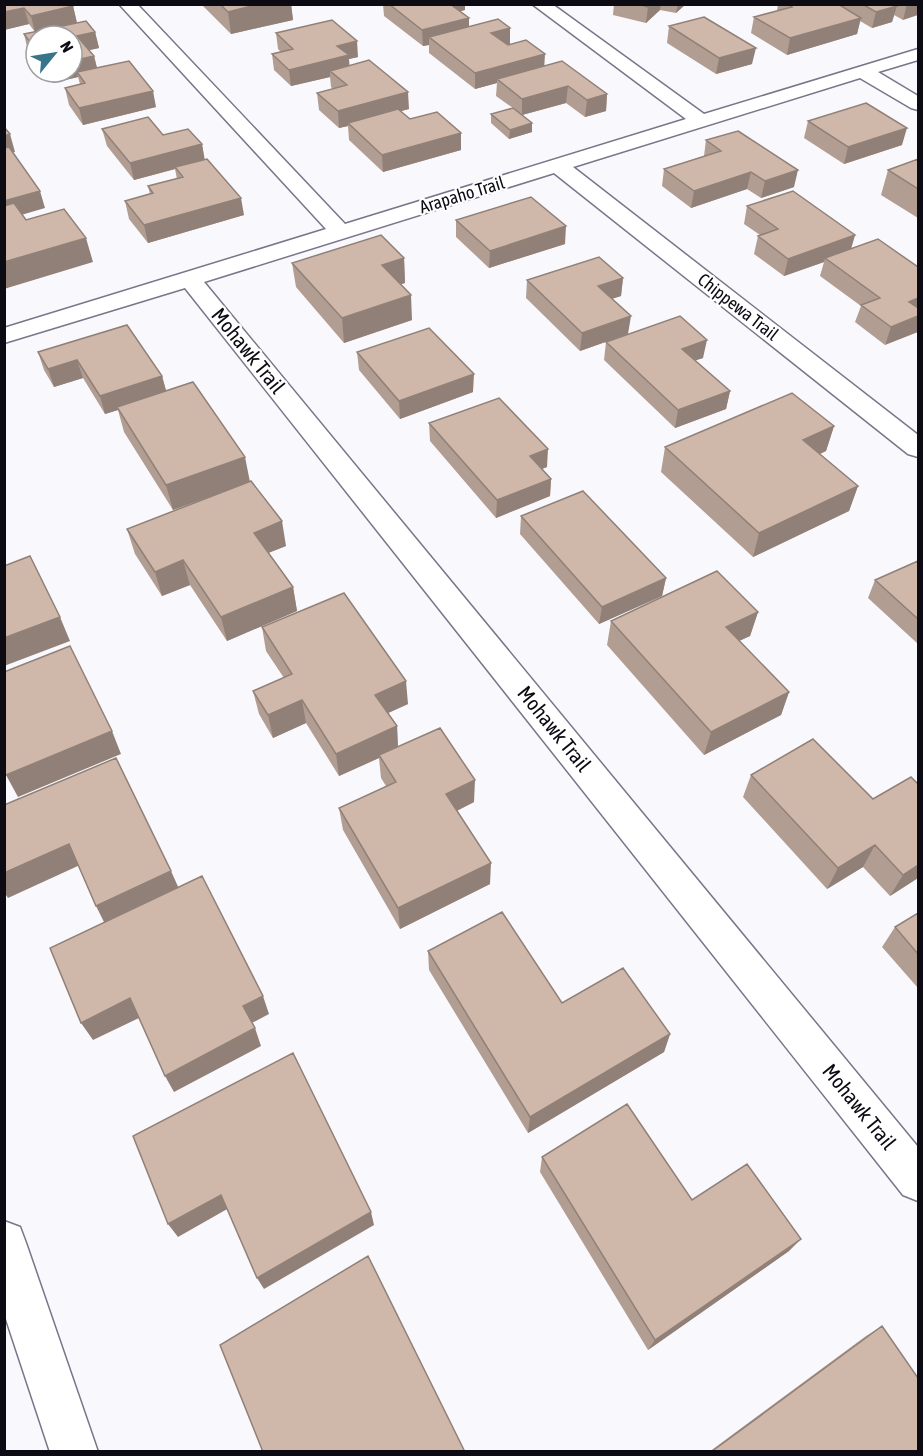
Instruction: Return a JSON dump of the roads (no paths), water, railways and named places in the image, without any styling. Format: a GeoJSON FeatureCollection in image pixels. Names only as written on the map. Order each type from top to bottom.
{"type":"FeatureCollection","features":[{"type":"Feature","properties":{"kind":"street"},"geometry":{"type":"LineString","coordinates":[[127,4],[341,232]]}},
{"type":"Feature","properties":{"kind":"street"},"geometry":{"type":"LineString","coordinates":[[540,4],[700,121]]}},
{"type":"Feature","properties":{"kind":"street","name":"Arapaho Trail"},"geometry":{"type":"LineString","coordinates":[[4,336],[918,54]]}},
{"type":"Feature","properties":{"kind":"street"},"geometry":{"type":"LineString","coordinates":[[862,71],[918,104]]}},
{"type":"Feature","properties":{"kind":"street","name":"Chippewa Trail"},"geometry":{"type":"LineString","coordinates":[[557,165],[918,448]]}},
{"type":"Feature","properties":{"kind":"street","name":"Mohawk Trail"},"geometry":{"type":"LineString","coordinates":[[189,278],[918,1180]]}},
{"type":"Feature","properties":{"kind":"street"},"geometry":{"type":"LineString","coordinates":[[4,1243],[74,1452]]}}]}
